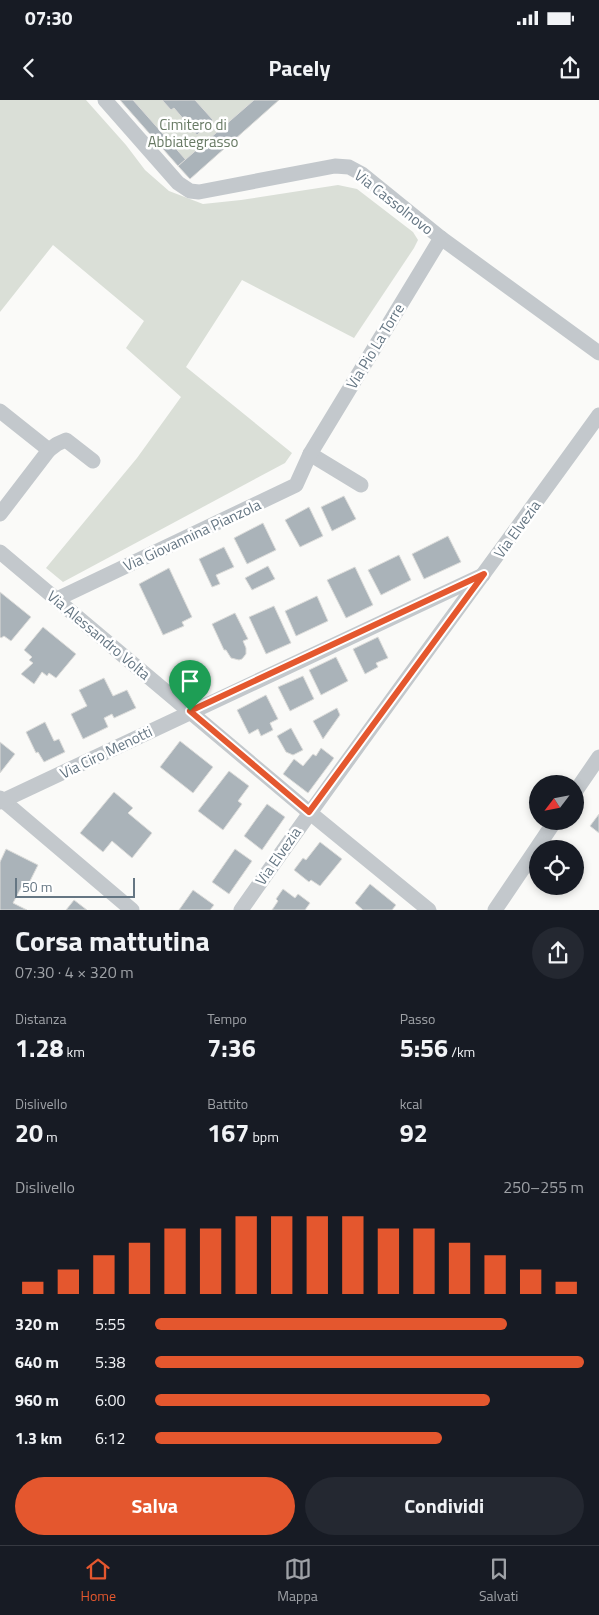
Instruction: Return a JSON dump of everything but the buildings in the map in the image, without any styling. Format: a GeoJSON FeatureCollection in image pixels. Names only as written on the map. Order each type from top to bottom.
{"type":"FeatureCollection","features":[{"type":"Feature","properties":{"kind":"street","name":"Via Cassolnovo"},"geometry":{"type":"LineString","coordinates":[[105,100],[178,183],[190,192],[199,192],[335,166],[349,167],[362,174],[440,238],[599,353]]}},
{"type":"Feature","properties":{"kind":"street","name":"Via Pio La Torre"},"geometry":{"type":"LineString","coordinates":[[310,454],[440,238]]}},
{"type":"Feature","properties":{"kind":"street"},"geometry":{"type":"LineString","coordinates":[[0,410],[49,450]]}},
{"type":"Feature","properties":{"kind":"street","name":"Via Elvezia"},"geometry":{"type":"LineString","coordinates":[[241,910],[309,812],[599,415]]}},
{"type":"Feature","properties":{"kind":"street"},"geometry":{"type":"LineString","coordinates":[[0,514],[49,450],[57,444],[66,440],[93,461]]}},
{"type":"Feature","properties":{"kind":"street"},"geometry":{"type":"LineString","coordinates":[[310,454],[361,485]]}},
{"type":"Feature","properties":{"kind":"street","name":"Via Giovannina Pianzola"},"geometry":{"type":"LineString","coordinates":[[57,599],[296,485],[310,454]]}},
{"type":"Feature","properties":{"kind":"street","name":"Via Alessandro Volta"},"geometry":{"type":"LineString","coordinates":[[0,552],[309,812],[429,910]]}},
{"type":"Feature","properties":{"kind":"street","name":"Via Ciro Menotti"},"geometry":{"type":"LineString","coordinates":[[1,800],[484,574]]}},
{"type":"Feature","properties":{"kind":"street"},"geometry":{"type":"LineString","coordinates":[[584,779],[599,757]]}},
{"type":"Feature","properties":{"kind":"street"},"geometry":{"type":"LineString","coordinates":[[1,800],[132,910]]}},
{"type":"Feature","properties":{"kind":"street"},"geometry":{"type":"LineString","coordinates":[[495,910],[549,830]]}},
{"type":"Feature","properties":{"kind":"green space"},"geometry":{"type":"Polygon","coordinates":[[[0,100],[86,100],[126,145],[145,170],[169,191],[203,204],[338,185],[357,189],[413,232],[418,240],[354,338],[242,280],[186,367],[292,453],[285,463],[63,582],[46,568],[137,458],[181,397],[126,348],[144,321],[53,245],[0,312],[0,100]]]}},
{"type":"Feature","properties":{"kind":"green space","name":"Cimitero di Abbiategrasso"},"geometry":{"type":"Polygon","coordinates":[[[120,100],[279,100],[190,179],[120,100]]]}},
{"type":"Feature","properties":{"kind":"route"},"geometry":{"type":"LineString","coordinates":[[484,574],[309,812],[190,711],[367,629],[484,574]]}}]}
